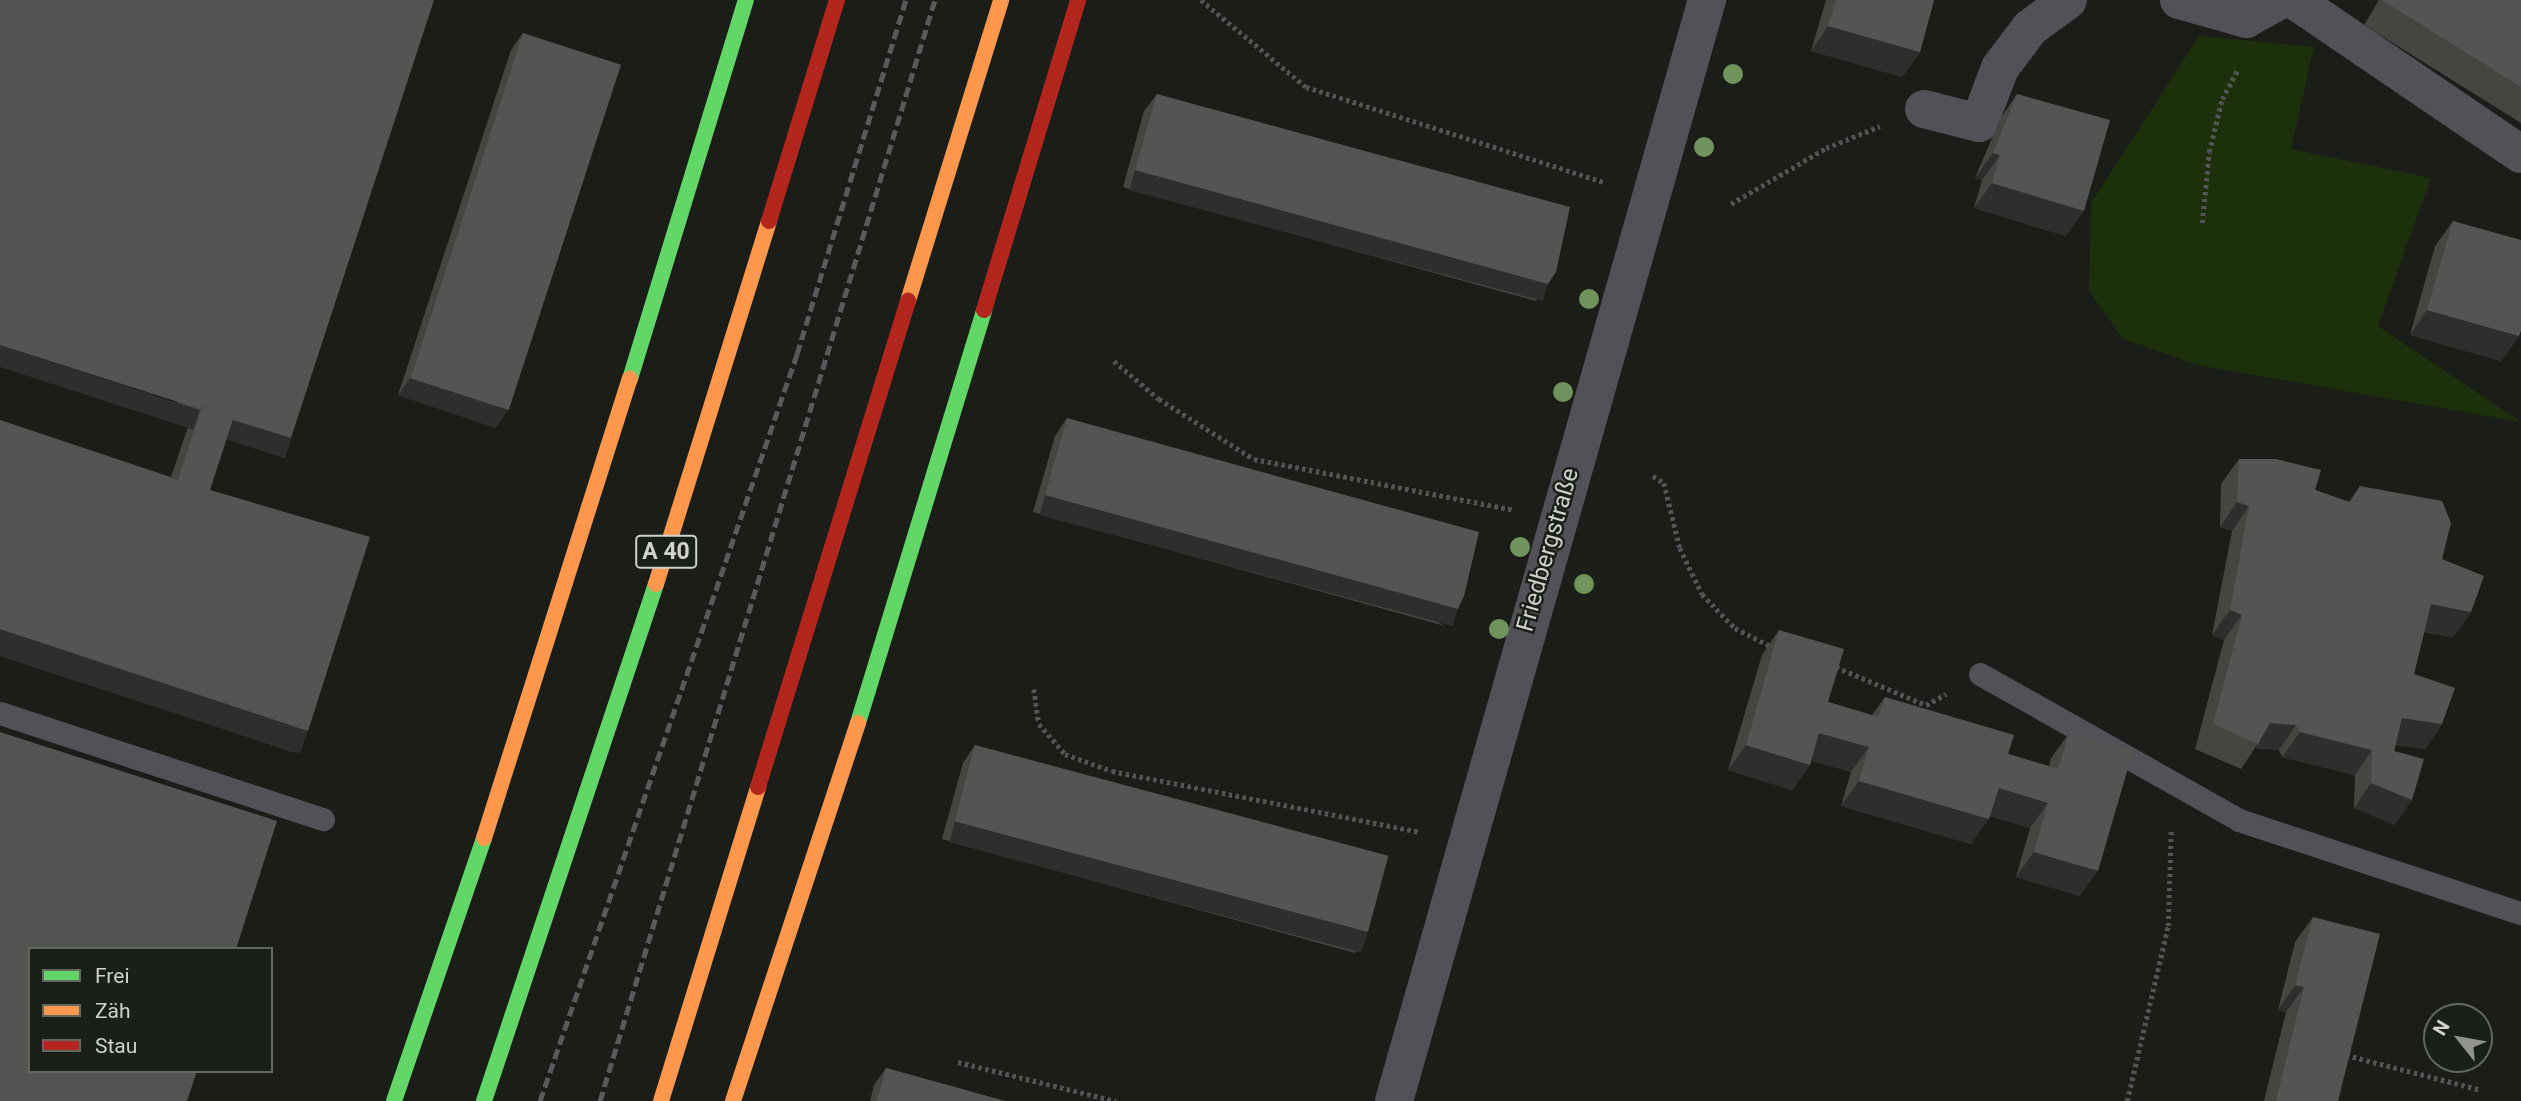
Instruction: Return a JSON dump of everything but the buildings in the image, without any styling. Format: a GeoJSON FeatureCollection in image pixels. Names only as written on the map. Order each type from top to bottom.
{"type":"FeatureCollection","features":[{"type":"Feature","properties":{"kind":"highway"},"geometry":{"type":"LineString","coordinates":[[394,1101],[541,671],[746,0]]}},
{"type":"Feature","properties":{"kind":"highway","name":"A 40"},"geometry":{"type":"LineString","coordinates":[[484,1101],[625,685],[836,0]]}},
{"type":"Feature","properties":{"kind":"highway"},"geometry":{"type":"LineString","coordinates":[[662,1101],[1001,0]]}},
{"type":"Feature","properties":{"kind":"highway"},"geometry":{"type":"LineString","coordinates":[[733,1101],[853,738],[1078,0]]}},
{"type":"Feature","properties":{"kind":"street","name":"Friedbergstraße"},"geometry":{"type":"LineString","coordinates":[[1394,1101],[1707,0]]}},
{"type":"Feature","properties":{"kind":"street"},"geometry":{"type":"LineString","coordinates":[[1924,109],[1979,123],[2008,58],[2030,28],[2068,0]]}},
{"type":"Feature","properties":{"kind":"street"},"geometry":{"type":"LineString","coordinates":[[2179,0],[2246,19],[2280,0]]}},
{"type":"Feature","properties":{"kind":"street"},"geometry":{"type":"LineString","coordinates":[[2294,0],[2521,154]]}},
{"type":"Feature","properties":{"kind":"lane"},"geometry":{"type":"LineString","coordinates":[[1980,674],[2177,787],[2301,846],[2521,913]]}},
{"type":"Feature","properties":{"kind":"lane"},"geometry":{"type":"LineString","coordinates":[[0,713],[323,819]]}},
{"type":"Feature","properties":{"kind":"path"},"geometry":{"type":"LineString","coordinates":[[1201,0],[1306,87],[1611,185]]}},
{"type":"Feature","properties":{"kind":"path"},"geometry":{"type":"LineString","coordinates":[[2202,223],[2222,99],[2257,33],[2246,19]]}},
{"type":"Feature","properties":{"kind":"path"},"geometry":{"type":"LineString","coordinates":[[1731,204],[1832,145]]}},
{"type":"Feature","properties":{"kind":"path"},"geometry":{"type":"LineString","coordinates":[[1114,361],[1159,399],[1254,459],[1364,475],[1517,510]]}},
{"type":"Feature","properties":{"kind":"path"},"geometry":{"type":"LineString","coordinates":[[1653,476],[1664,483],[1679,548],[1709,603],[1756,643],[1782,651]]}},
{"type":"Feature","properties":{"kind":"path"},"geometry":{"type":"LineString","coordinates":[[1822,663],[1926,705],[1980,674]]}},
{"type":"Feature","properties":{"kind":"path"},"geometry":{"type":"LineString","coordinates":[[1034,689],[1040,724],[1065,754],[1124,773],[1428,834]]}},
{"type":"Feature","properties":{"kind":"path"},"geometry":{"type":"LineString","coordinates":[[2127,1101],[2168,926],[2177,787]]}},
{"type":"Feature","properties":{"kind":"path"},"geometry":{"type":"LineString","coordinates":[[2346,1055],[2481,1090]]}},
{"type":"Feature","properties":{"kind":"path"},"geometry":{"type":"LineString","coordinates":[[958,1062],[1116,1101]]}},
{"type":"Feature","properties":{"kind":"green space"},"geometry":{"type":"Polygon","coordinates":[[[2199,36],[2314,47],[2291,149],[2431,178],[2378,326],[2521,422],[2198,365],[2123,339],[2089,291],[2091,203],[2199,36]]]}},
{"type":"Feature","properties":{"kind":"railway"},"geometry":{"type":"LineString","coordinates":[[540,1101],[797,354],[906,0]]}},
{"type":"Feature","properties":{"kind":"railway"},"geometry":{"type":"LineString","coordinates":[[600,1101],[935,0]]}},
{"type":"Feature","properties":{"kind":"traffic: fast"},"geometry":{"type":"LineString","coordinates":[[630,379],[746,0]]}},
{"type":"Feature","properties":{"kind":"traffic: fast"},"geometry":{"type":"LineString","coordinates":[[858,723],[984,310]]}},
{"type":"Feature","properties":{"kind":"traffic: fast"},"geometry":{"type":"LineString","coordinates":[[484,1101],[656,584]]}},
{"type":"Feature","properties":{"kind":"traffic: fast"},"geometry":{"type":"LineString","coordinates":[[394,1101],[484,838]]}},
{"type":"Feature","properties":{"kind":"traffic: slow"},"geometry":{"type":"LineString","coordinates":[[908,301],[1001,0]]}},
{"type":"Feature","properties":{"kind":"traffic: slow"},"geometry":{"type":"LineString","coordinates":[[656,584],[769,221]]}},
{"type":"Feature","properties":{"kind":"traffic: slow"},"geometry":{"type":"LineString","coordinates":[[484,838],[630,379]]}},
{"type":"Feature","properties":{"kind":"traffic: slow"},"geometry":{"type":"LineString","coordinates":[[733,1101],[858,723]]}},
{"type":"Feature","properties":{"kind":"traffic: slow"},"geometry":{"type":"LineString","coordinates":[[661,1101],[758,787]]}},
{"type":"Feature","properties":{"kind":"traffic: jam"},"geometry":{"type":"LineString","coordinates":[[769,221],[837,0]]}},
{"type":"Feature","properties":{"kind":"traffic: jam"},"geometry":{"type":"LineString","coordinates":[[984,310],[1078,0]]}},
{"type":"Feature","properties":{"kind":"traffic: jam"},"geometry":{"type":"LineString","coordinates":[[758,787],[908,301]]}}]}
